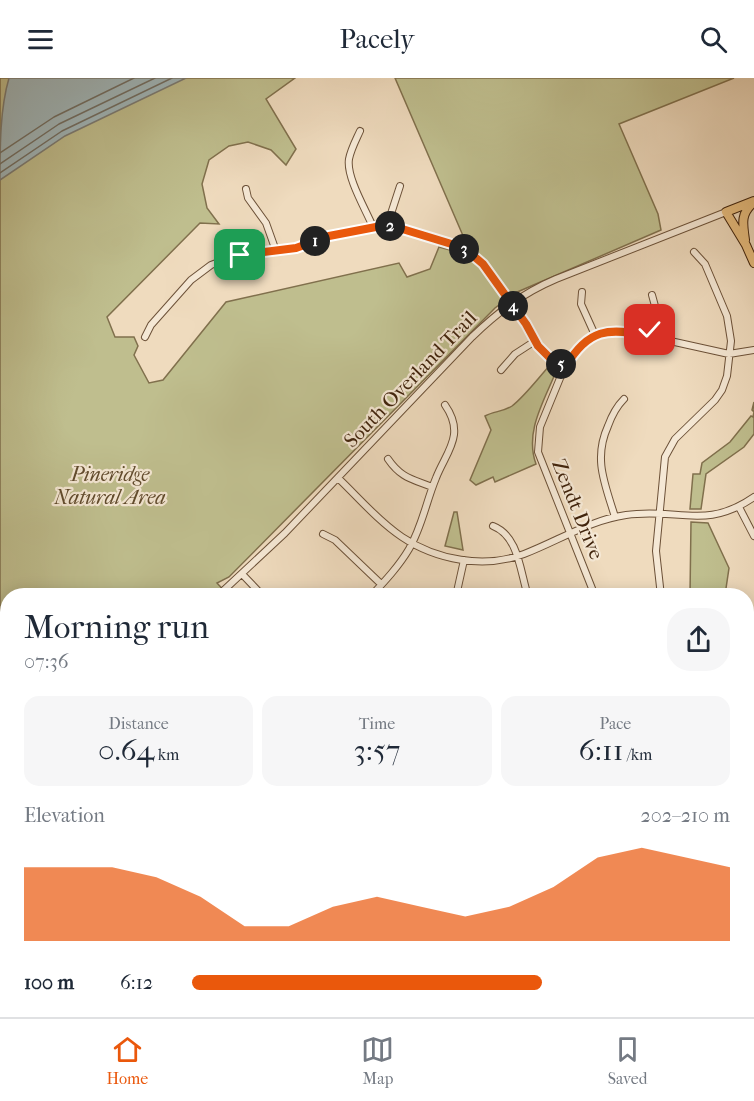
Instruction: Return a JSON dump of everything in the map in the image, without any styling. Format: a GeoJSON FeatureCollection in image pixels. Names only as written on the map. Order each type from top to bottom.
{"type":"FeatureCollection","features":[{"type":"Feature","properties":{"kind":"main road","name":"South Overland Trail"},"geometry":{"type":"LineString","coordinates":[[726,212],[754,201]]}},
{"type":"Feature","properties":{"kind":"main road"},"geometry":{"type":"LineString","coordinates":[[746,245],[742,217],[747,207],[754,201]]}},
{"type":"Feature","properties":{"kind":"main road"},"geometry":{"type":"LineString","coordinates":[[726,212],[754,263]]}},
{"type":"Feature","properties":{"kind":"street"},"geometry":{"type":"LineString","coordinates":[[360,131],[349,165],[354,185],[373,227]]}},
{"type":"Feature","properties":{"kind":"street"},"geometry":{"type":"LineString","coordinates":[[387,226],[400,186]]}},
{"type":"Feature","properties":{"kind":"street"},"geometry":{"type":"LineString","coordinates":[[246,189],[248,198],[266,223],[276,251]]}},
{"type":"Feature","properties":{"kind":"street","name":"South Overland Trail"},"geometry":{"type":"LineString","coordinates":[[226,588],[285,533],[472,337],[512,302],[556,279],[726,212]]}},
{"type":"Feature","properties":{"kind":"street"},"geometry":{"type":"LineString","coordinates":[[145,337],[150,325],[191,280],[211,265],[240,255],[296,248],[329,236],[387,226],[458,246],[470,253],[483,264],[512,302],[535,341],[550,358],[566,366]]}},
{"type":"Feature","properties":{"kind":"street"},"geometry":{"type":"LineString","coordinates":[[660,588],[656,551],[663,466],[675,439],[715,400],[725,383],[729,354],[731,334],[727,316],[705,264],[694,252]]}},
{"type":"Feature","properties":{"kind":"street"},"geometry":{"type":"LineString","coordinates":[[582,292],[581,304],[595,335],[618,330],[729,354],[754,350]]}},
{"type":"Feature","properties":{"kind":"street"},"geometry":{"type":"LineString","coordinates":[[648,336],[655,306],[652,295]]}},
{"type":"Feature","properties":{"kind":"street","name":"Zendt Drive"},"geometry":{"type":"LineString","coordinates":[[592,588],[540,460],[537,446],[540,427],[566,366],[576,350],[595,335]]}},
{"type":"Feature","properties":{"kind":"street"},"geometry":{"type":"LineString","coordinates":[[501,370],[515,354],[535,341]]}},
{"type":"Feature","properties":{"kind":"street"},"geometry":{"type":"LineString","coordinates":[[615,517],[602,474],[600,445],[616,408],[624,399]]}},
{"type":"Feature","properties":{"kind":"street"},"geometry":{"type":"LineString","coordinates":[[378,588],[401,561],[412,543],[432,487],[449,455],[454,440],[451,414],[445,405]]}},
{"type":"Feature","properties":{"kind":"street"},"geometry":{"type":"LineString","coordinates":[[388,459],[396,471],[432,487]]}},
{"type":"Feature","properties":{"kind":"street"},"geometry":{"type":"LineString","coordinates":[[338,478],[392,529],[412,543],[442,556],[464,560],[495,560],[517,556],[615,517],[660,513],[707,517],[739,507],[754,497]]}},
{"type":"Feature","properties":{"kind":"street"},"geometry":{"type":"LineString","coordinates":[[739,507],[754,536]]}},
{"type":"Feature","properties":{"kind":"street"},"geometry":{"type":"LineString","coordinates":[[492,526],[501,529],[507,536],[517,556],[526,588]]}},
{"type":"Feature","properties":{"kind":"street"},"geometry":{"type":"LineString","coordinates":[[323,534],[335,540],[381,584]]}},
{"type":"Feature","properties":{"kind":"street"},"geometry":{"type":"LineString","coordinates":[[458,588],[464,560]]}},
{"type":"Feature","properties":{"kind":"street"},"geometry":{"type":"LineString","coordinates":[[242,574],[255,588]]}},
{"type":"Feature","properties":{"kind":"green space","name":"Pineridge Natural Area"},"geometry":{"type":"Polygon","coordinates":[[[0,78],[295,78],[266,99],[296,149],[286,165],[271,150],[248,142],[229,146],[209,160],[202,184],[207,208],[219,224],[200,223],[107,317],[115,337],[134,337],[138,346],[134,355],[149,383],[163,380],[226,302],[399,263],[407,277],[430,269],[439,247],[461,253],[464,238],[395,78],[734,78],[619,124],[658,214],[661,230],[515,293],[495,308],[229,577],[217,583],[222,588],[0,588],[0,78]]]}},
{"type":"Feature","properties":{"kind":"green space"},"geometry":{"type":"Polygon","coordinates":[[[551,364],[557,369],[534,428],[533,452],[536,464],[495,482],[493,477],[476,485],[470,480],[491,430],[485,416],[512,406],[551,364]]]}},
{"type":"Feature","properties":{"kind":"green space"},"geometry":{"type":"Polygon","coordinates":[[[754,412],[754,434],[744,447],[706,474],[701,509],[690,509],[693,474],[700,474],[702,463],[730,442],[751,416],[753,417],[754,412]]]}},
{"type":"Feature","properties":{"kind":"green space"},"geometry":{"type":"Polygon","coordinates":[[[454,512],[457,512],[463,550],[445,546],[454,512]]]}},
{"type":"Feature","properties":{"kind":"green space"},"geometry":{"type":"Polygon","coordinates":[[[691,522],[708,523],[729,568],[726,588],[690,588],[691,522]]]}},
{"type":"Feature","properties":{"kind":"water"},"geometry":{"type":"Polygon","coordinates":[[[9,78],[186,78],[65,136],[0,180],[2,115],[9,78]]]}},
{"type":"Feature","properties":{"kind":"route"},"geometry":{"type":"LineString","coordinates":[[240,255],[296,248],[329,236],[390,226],[458,246],[476,257],[512,302],[538,346],[550,358],[566,366],[576,350],[595,335],[618,330],[648,336],[650,330]]}}]}
